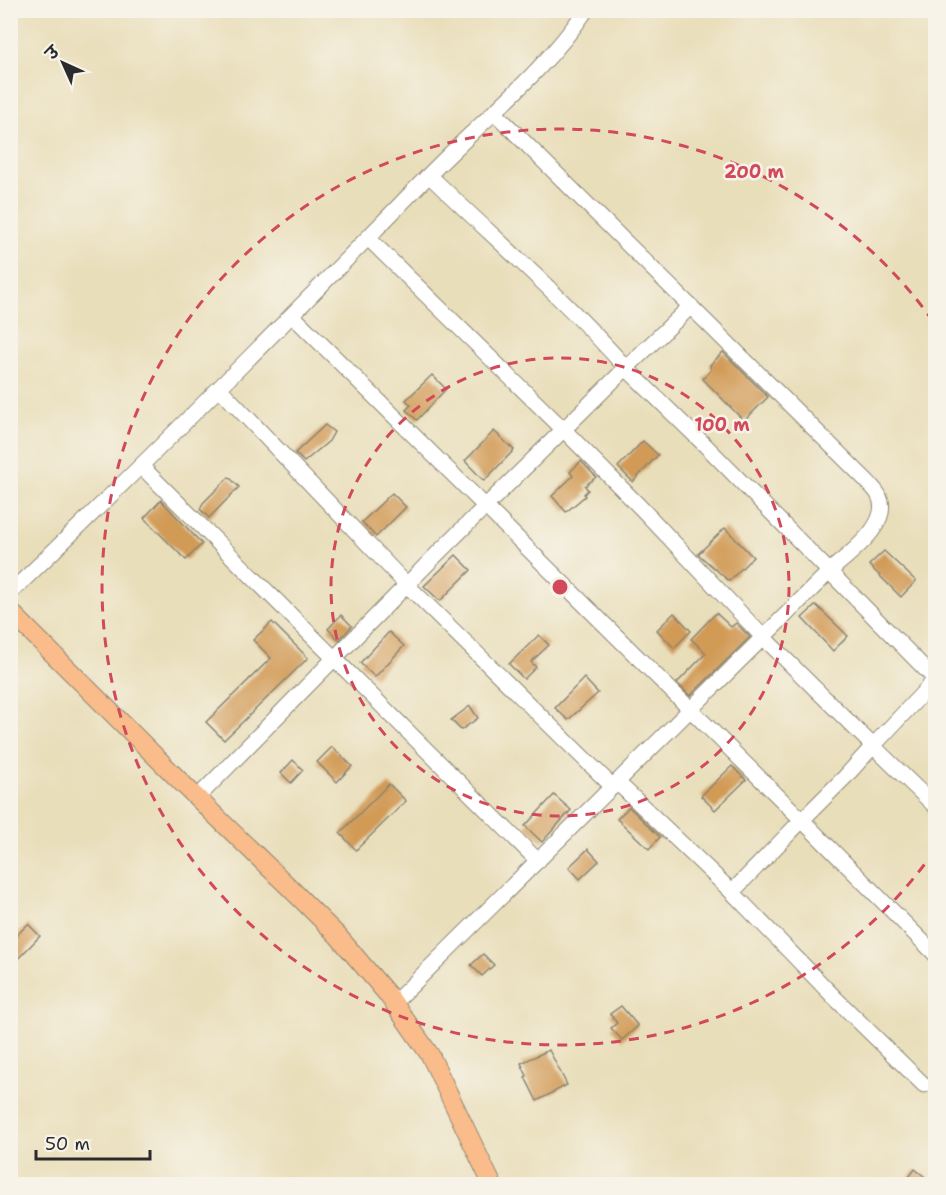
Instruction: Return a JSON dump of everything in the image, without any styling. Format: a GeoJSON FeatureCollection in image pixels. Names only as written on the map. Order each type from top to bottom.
{"type":"FeatureCollection","features":[{"type":"Feature","properties":{"kind":"main road"},"geometry":{"type":"LineString","coordinates":[[10,611],[338,936],[393,1003],[430,1055],[492,1185]]}},
{"type":"Feature","properties":{"kind":"street"},"geometry":{"type":"LineString","coordinates":[[10,593],[142,467],[293,316],[558,46],[586,10]]}},
{"type":"Feature","properties":{"kind":"street"},"geometry":{"type":"LineString","coordinates":[[393,1003],[876,528],[881,515],[880,497],[867,481],[494,112]]}},
{"type":"Feature","properties":{"kind":"street"},"geometry":{"type":"LineString","coordinates":[[429,175],[606,345],[626,368],[708,447],[936,680],[732,892]]}},
{"type":"Feature","properties":{"kind":"street"},"geometry":{"type":"LineString","coordinates":[[368,238],[564,430],[763,637],[936,807]]}},
{"type":"Feature","properties":{"kind":"street"},"geometry":{"type":"LineString","coordinates":[[197,798],[486,506],[691,306]]}},
{"type":"Feature","properties":{"kind":"street"},"geometry":{"type":"LineString","coordinates":[[293,316],[936,955]]}},
{"type":"Feature","properties":{"kind":"street"},"geometry":{"type":"LineString","coordinates":[[219,388],[407,585],[615,785],[732,892],[835,998],[924,1084]]}},
{"type":"Feature","properties":{"kind":"street"},"geometry":{"type":"LineString","coordinates":[[142,467],[538,861]]}},
{"type":"Feature","properties":{"kind":"building"},"geometry":{"type":"Polygon","coordinates":[[[723,352],[768,397],[744,421],[703,379],[711,370],[710,365],[723,352]]]}},
{"type":"Feature","properties":{"kind":"building"},"geometry":{"type":"Polygon","coordinates":[[[432,375],[446,389],[417,420],[406,410],[411,405],[406,400],[432,375]]]}},
{"type":"Feature","properties":{"kind":"building"},"geometry":{"type":"Polygon","coordinates":[[[325,425],[334,432],[329,441],[304,462],[295,453],[325,425]]]}},
{"type":"Feature","properties":{"kind":"building"},"geometry":{"type":"Polygon","coordinates":[[[494,431],[514,450],[484,481],[465,461],[494,431]]]}},
{"type":"Feature","properties":{"kind":"building"},"geometry":{"type":"Polygon","coordinates":[[[643,441],[658,455],[633,482],[618,467],[643,441]]]}},
{"type":"Feature","properties":{"kind":"building"},"geometry":{"type":"Polygon","coordinates":[[[581,461],[596,477],[585,486],[588,490],[585,496],[566,512],[552,496],[573,476],[570,472],[581,461]]]}},
{"type":"Feature","properties":{"kind":"building"},"geometry":{"type":"Polygon","coordinates":[[[229,477],[239,487],[209,518],[200,509],[203,503],[229,477]]]}},
{"type":"Feature","properties":{"kind":"building"},"geometry":{"type":"Polygon","coordinates":[[[392,493],[406,507],[376,537],[362,522],[392,493]]]}},
{"type":"Feature","properties":{"kind":"building"},"geometry":{"type":"Polygon","coordinates":[[[161,500],[202,544],[186,560],[144,518],[161,500]]]}},
{"type":"Feature","properties":{"kind":"building"},"geometry":{"type":"Polygon","coordinates":[[[725,528],[753,557],[729,581],[698,554],[725,528]]]}},
{"type":"Feature","properties":{"kind":"building"},"geometry":{"type":"Polygon","coordinates":[[[884,551],[916,581],[901,597],[869,565],[884,551]]]}},
{"type":"Feature","properties":{"kind":"building"},"geometry":{"type":"Polygon","coordinates":[[[456,555],[471,570],[440,601],[424,586],[456,555]]]}},
{"type":"Feature","properties":{"kind":"building"},"geometry":{"type":"Polygon","coordinates":[[[816,605],[848,636],[833,651],[802,618],[816,605]]]}},
{"type":"Feature","properties":{"kind":"building"},"geometry":{"type":"Polygon","coordinates":[[[674,613],[691,631],[674,648],[657,630],[674,613]]]}},
{"type":"Feature","properties":{"kind":"building"},"geometry":{"type":"Polygon","coordinates":[[[716,613],[731,627],[736,623],[750,637],[690,696],[677,683],[706,653],[691,639],[716,613]]]}},
{"type":"Feature","properties":{"kind":"building"},"geometry":{"type":"Polygon","coordinates":[[[341,615],[352,626],[339,640],[328,629],[341,615]]]}},
{"type":"Feature","properties":{"kind":"building"},"geometry":{"type":"Polygon","coordinates":[[[272,622],[308,658],[224,740],[206,722],[271,658],[253,640],[272,622]]]}},
{"type":"Feature","properties":{"kind":"building"},"geometry":{"type":"Polygon","coordinates":[[[389,632],[404,646],[375,677],[360,663],[389,632]]]}},
{"type":"Feature","properties":{"kind":"building"},"geometry":{"type":"Polygon","coordinates":[[[539,635],[549,645],[531,662],[536,667],[524,679],[509,664],[539,635]]]}},
{"type":"Feature","properties":{"kind":"building"},"geometry":{"type":"Polygon","coordinates":[[[584,678],[598,693],[568,720],[555,708],[584,678]]]}},
{"type":"Feature","properties":{"kind":"building"},"geometry":{"type":"Polygon","coordinates":[[[470,706],[478,718],[461,730],[451,720],[470,706]]]}},
{"type":"Feature","properties":{"kind":"building"},"geometry":{"type":"Polygon","coordinates":[[[332,747],[352,766],[337,782],[317,762],[332,747]]]}},
{"type":"Feature","properties":{"kind":"building"},"geometry":{"type":"Polygon","coordinates":[[[293,760],[303,770],[291,783],[281,773],[293,760]]]}},
{"type":"Feature","properties":{"kind":"building"},"geometry":{"type":"Polygon","coordinates":[[[732,766],[746,780],[715,810],[701,796],[732,766]]]}},
{"type":"Feature","properties":{"kind":"building"},"geometry":{"type":"Polygon","coordinates":[[[389,784],[406,801],[356,850],[340,833],[389,784]]]}},
{"type":"Feature","properties":{"kind":"building"},"geometry":{"type":"Polygon","coordinates":[[[554,795],[571,810],[542,842],[525,826],[554,795]]]}},
{"type":"Feature","properties":{"kind":"building"},"geometry":{"type":"Polygon","coordinates":[[[629,807],[660,837],[649,849],[617,819],[629,807]]]}},
{"type":"Feature","properties":{"kind":"building"},"geometry":{"type":"Polygon","coordinates":[[[588,849],[599,861],[580,879],[569,867],[588,849]]]}},
{"type":"Feature","properties":{"kind":"building"},"geometry":{"type":"Polygon","coordinates":[[[28,924],[40,936],[10,967],[10,942],[28,924]]]}},
{"type":"Feature","properties":{"kind":"building"},"geometry":{"type":"Polygon","coordinates":[[[483,954],[494,965],[482,976],[471,965],[483,954]]]}},
{"type":"Feature","properties":{"kind":"building"},"geometry":{"type":"Polygon","coordinates":[[[621,1006],[638,1026],[622,1040],[611,1028],[617,1023],[610,1014],[621,1006]]]}},
{"type":"Feature","properties":{"kind":"building"},"geometry":{"type":"Polygon","coordinates":[[[549,1050],[567,1085],[537,1101],[521,1063],[549,1050]]]}},
{"type":"Feature","properties":{"kind":"building"},"geometry":{"type":"Polygon","coordinates":[[[915,1169],[935,1185],[903,1185],[915,1169]]]}}]}
